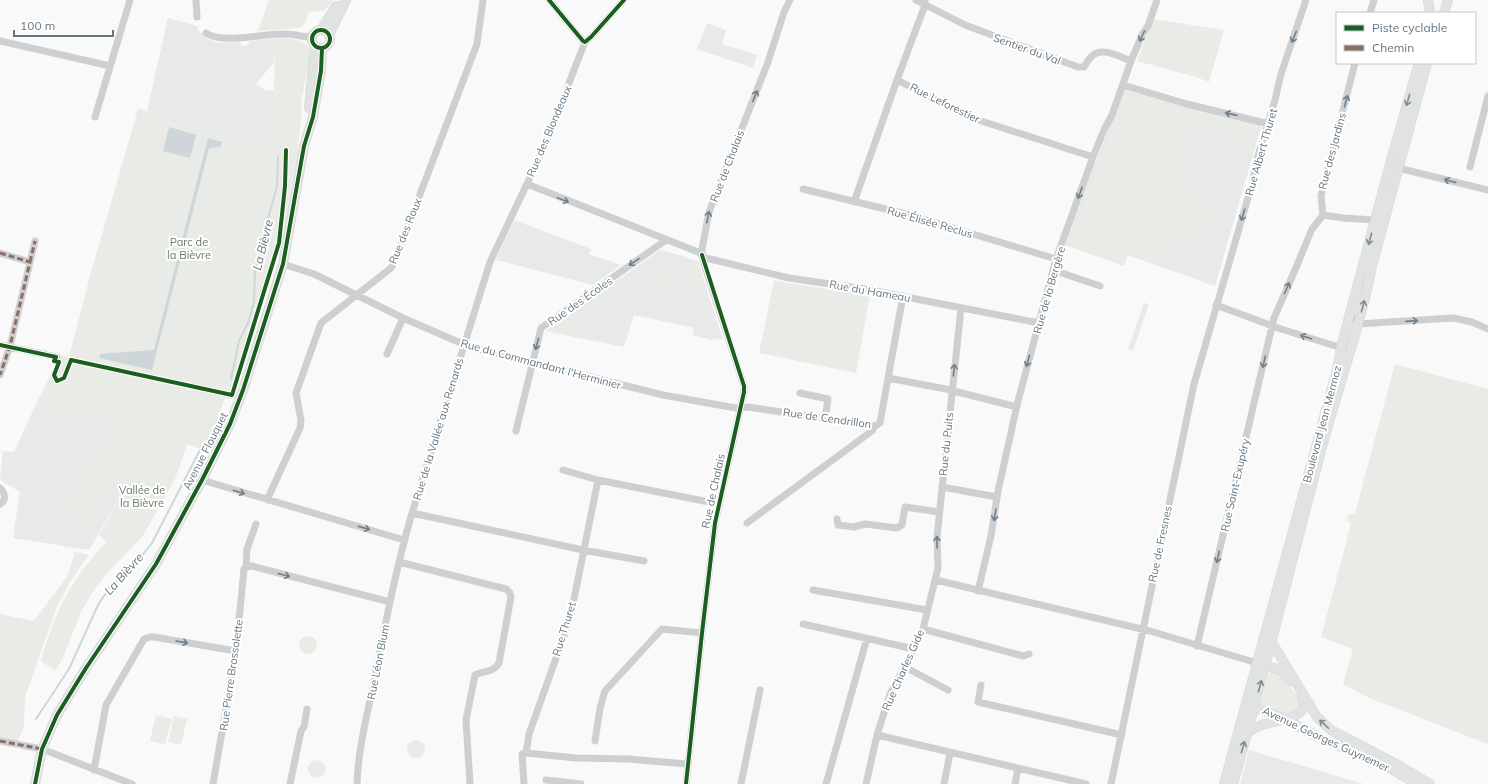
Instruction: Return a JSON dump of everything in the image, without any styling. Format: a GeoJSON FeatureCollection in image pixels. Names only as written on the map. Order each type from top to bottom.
{"type":"FeatureCollection","features":[{"type":"Feature","properties":{"kind":"main road","name":"Avenue Flouquet"},"geometry":{"type":"LineString","coordinates":[[325,32],[340,0]]}},
{"type":"Feature","properties":{"kind":"main road","name":"Avenue Flouquet"},"geometry":{"type":"LineString","coordinates":[[325,32],[346,0]]}},
{"type":"Feature","properties":{"kind":"main road"},"geometry":{"type":"LineString","coordinates":[[1428,0],[1430,12]]}},
{"type":"Feature","properties":{"kind":"main road"},"geometry":{"type":"LineString","coordinates":[[1444,12],[1448,0]]}},
{"type":"Feature","properties":{"kind":"main road","name":"Avenue Flouquet"},"geometry":{"type":"LineString","coordinates":[[35,784],[42,749],[57,715],[156,564],[202,480],[230,424],[283,264],[304,146],[305,126],[317,43],[315,32],[325,32]]}},
{"type":"Feature","properties":{"kind":"main road","name":"Avenue Flouquet"},"geometry":{"type":"LineString","coordinates":[[317,43],[328,44],[330,40],[325,32]]}},
{"type":"Feature","properties":{"kind":"main road","name":"Boulevard Jean Mermoz"},"geometry":{"type":"LineString","coordinates":[[1224,784],[1250,689],[1271,641],[1329,424],[1366,298],[1394,167],[1419,64]]}},
{"type":"Feature","properties":{"kind":"main road","name":"Boulevard Jean Mermoz"},"geometry":{"type":"LineString","coordinates":[[1233,784],[1255,706],[1261,664],[1338,366],[1341,347],[1375,220],[1394,167],[1427,64]]}},
{"type":"Feature","properties":{"kind":"main road","name":"Avenue Georges Guynemer"},"geometry":{"type":"LineString","coordinates":[[1271,641],[1293,676],[1299,690],[1317,717],[1330,730],[1398,765],[1430,784]]}},
{"type":"Feature","properties":{"kind":"main road"},"geometry":{"type":"LineString","coordinates":[[1248,732],[1264,724],[1298,714],[1303,710],[1304,705],[1304,700],[1299,690],[1281,670],[1261,664]]}},
{"type":"Feature","properties":{"kind":"main road"},"geometry":{"type":"LineString","coordinates":[[1250,689],[1250,702],[1255,706]]}},
{"type":"Feature","properties":{"kind":"main road","name":"Avenue Georges Guynemer"},"geometry":{"type":"LineString","coordinates":[[1255,706],[1386,766],[1417,784]]}},
{"type":"Feature","properties":{"kind":"street"},"geometry":{"type":"LineString","coordinates":[[94,117],[130,0]]}},
{"type":"Feature","properties":{"kind":"street"},"geometry":{"type":"LineString","coordinates":[[196,0],[197,17]]}},
{"type":"Feature","properties":{"kind":"street","name":"Rue des Roux"},"geometry":{"type":"LineString","coordinates":[[267,500],[300,428],[301,420],[296,393],[319,326],[391,268],[394,263],[477,44],[483,0]]}},
{"type":"Feature","properties":{"kind":"street"},"geometry":{"type":"LineString","coordinates":[[549,0],[582,41],[585,42],[591,38],[624,0]]}},
{"type":"Feature","properties":{"kind":"street","name":"Rue de Chalais"},"geometry":{"type":"LineString","coordinates":[[686,784],[687,764],[715,523],[744,392],[744,386],[702,255],[709,212],[764,73],[784,12],[790,0]]}},
{"type":"Feature","properties":{"kind":"street"},"geometry":{"type":"LineString","coordinates":[[916,0],[925,2]]}},
{"type":"Feature","properties":{"kind":"street","name":"Rue de la Bergère"},"geometry":{"type":"LineString","coordinates":[[978,591],[991,536],[997,497],[1017,407],[1056,259],[1093,157],[1112,115],[1131,61],[1143,33],[1148,26],[1157,0]]}},
{"type":"Feature","properties":{"kind":"street","name":"Rue Albert Thuret"},"geometry":{"type":"LineString","coordinates":[[1216,305],[1252,184],[1257,159],[1269,124],[1281,74],[1306,0]]}},
{"type":"Feature","properties":{"kind":"street"},"geometry":{"type":"LineString","coordinates":[[1370,12],[1374,0]]}},
{"type":"Feature","properties":{"kind":"street","name":"Sentier du Val"},"geometry":{"type":"LineString","coordinates":[[925,2],[965,25],[1078,67],[1084,67],[1097,52],[1104,52],[1131,61]]}},
{"type":"Feature","properties":{"kind":"street","name":"Rue Leforestier"},"geometry":{"type":"LineString","coordinates":[[925,2],[897,80],[972,118],[1093,157]]}},
{"type":"Feature","properties":{"kind":"street"},"geometry":{"type":"LineString","coordinates":[[206,33],[211,36],[224,38],[286,34],[317,43]]}},
{"type":"Feature","properties":{"kind":"street"},"geometry":{"type":"LineString","coordinates":[[0,41],[110,66]]}},
{"type":"Feature","properties":{"kind":"street","name":"Rue des Blondeaux"},"geometry":{"type":"LineString","coordinates":[[585,42],[542,152],[527,184],[698,252],[702,255]]}},
{"type":"Feature","properties":{"kind":"street","name":"Rue des Jardins"},"geometry":{"type":"LineString","coordinates":[[1323,215],[1321,196],[1355,64]]}},
{"type":"Feature","properties":{"kind":"street"},"geometry":{"type":"LineString","coordinates":[[854,202],[897,80]]}},
{"type":"Feature","properties":{"kind":"street"},"geometry":{"type":"LineString","coordinates":[[1122,85],[1187,104],[1269,124]]}},
{"type":"Feature","properties":{"kind":"street"},"geometry":{"type":"LineString","coordinates":[[1470,167],[1488,96]]}},
{"type":"Feature","properties":{"kind":"street"},"geometry":{"type":"LineString","coordinates":[[1394,167],[1488,190]]}},
{"type":"Feature","properties":{"kind":"street","name":"Rue de la Vallée aux Renards"},"geometry":{"type":"LineString","coordinates":[[404,540],[463,345],[490,262],[527,184]]}},
{"type":"Feature","properties":{"kind":"street","name":"Rue Élisée Reclus"},"geometry":{"type":"LineString","coordinates":[[803,189],[910,215],[1056,259]]}},
{"type":"Feature","properties":{"kind":"street"},"geometry":{"type":"LineString","coordinates":[[1273,324],[1274,318],[1296,270],[1312,228],[1323,215],[1375,220]]}},
{"type":"Feature","properties":{"kind":"street","name":"Rue des Écoles"},"geometry":{"type":"LineString","coordinates":[[516,431],[541,328],[666,240]]}},
{"type":"Feature","properties":{"kind":"street"},"geometry":{"type":"LineString","coordinates":[[0,375],[10,347],[35,241]]}},
{"type":"Feature","properties":{"kind":"street"},"geometry":{"type":"LineString","coordinates":[[0,253],[30,262]]}},
{"type":"Feature","properties":{"kind":"street","name":"Rue du Hameau"},"geometry":{"type":"LineString","coordinates":[[702,255],[706,258],[789,278],[865,289],[1039,324]]}},
{"type":"Feature","properties":{"kind":"street","name":"Rue du Commandant l'Herminier"},"geometry":{"type":"LineString","coordinates":[[283,264],[314,274],[403,318],[463,345],[663,395],[736,408],[741,407]]}},
{"type":"Feature","properties":{"kind":"street"},"geometry":{"type":"LineString","coordinates":[[1053,270],[1100,286]]}},
{"type":"Feature","properties":{"kind":"street","name":"Rue de Cendrillon"},"geometry":{"type":"LineString","coordinates":[[741,407],[875,426],[880,423],[903,296]]}},
{"type":"Feature","properties":{"kind":"street"},"geometry":{"type":"LineString","coordinates":[[1216,305],[1273,324],[1282,329],[1350,351]]}},
{"type":"Feature","properties":{"kind":"street","name":"Rue de Fresnes"},"geometry":{"type":"LineString","coordinates":[[1111,784],[1194,384],[1216,305]]}},
{"type":"Feature","properties":{"kind":"street","name":"Rue du Puits"},"geometry":{"type":"LineString","coordinates":[[936,580],[938,568],[937,537],[939,512],[961,308]]}},
{"type":"Feature","properties":{"kind":"street"},"geometry":{"type":"LineString","coordinates":[[1350,314],[1358,324],[1459,318],[1472,322],[1488,330]]}},
{"type":"Feature","properties":{"kind":"street"},"geometry":{"type":"LineString","coordinates":[[387,354],[403,318]]}},
{"type":"Feature","properties":{"kind":"street","name":"Rue Saint-Exupéry"},"geometry":{"type":"LineString","coordinates":[[1197,646],[1273,324]]}},
{"type":"Feature","properties":{"kind":"street"},"geometry":{"type":"LineString","coordinates":[[0,345],[57,357]]}},
{"type":"Feature","properties":{"kind":"street"},"geometry":{"type":"LineString","coordinates":[[888,378],[952,391],[1017,407]]}},
{"type":"Feature","properties":{"kind":"street"},"geometry":{"type":"LineString","coordinates":[[800,393],[828,399],[825,419]]}},
{"type":"Feature","properties":{"kind":"street"},"geometry":{"type":"LineString","coordinates":[[747,523],[872,431],[875,426]]}},
{"type":"Feature","properties":{"kind":"street"},"geometry":{"type":"LineString","coordinates":[[564,470],[598,480],[719,504]]}},
{"type":"Feature","properties":{"kind":"street"},"geometry":{"type":"LineString","coordinates":[[202,480],[404,540]]}},
{"type":"Feature","properties":{"kind":"street","name":"Rue Thuret"},"geometry":{"type":"LineString","coordinates":[[524,784],[522,754],[526,753],[529,734],[570,619],[598,480]]}},
{"type":"Feature","properties":{"kind":"street"},"geometry":{"type":"LineString","coordinates":[[942,487],[997,497]]}},
{"type":"Feature","properties":{"kind":"street"},"geometry":{"type":"LineString","coordinates":[[0,488],[3,491],[5,498],[4,502],[0,504]]}},
{"type":"Feature","properties":{"kind":"street"},"geometry":{"type":"LineString","coordinates":[[837,518],[838,525],[854,527],[865,524],[897,528],[902,525],[905,507],[939,512]]}},
{"type":"Feature","properties":{"kind":"street"},"geometry":{"type":"LineString","coordinates":[[412,513],[583,550],[644,561]]}},
{"type":"Feature","properties":{"kind":"street","name":"Rue Pierre Brossolette"},"geometry":{"type":"LineString","coordinates":[[213,784],[236,651],[247,549],[256,524]]}},
{"type":"Feature","properties":{"kind":"street","name":"Rue Léon Blum"},"geometry":{"type":"LineString","coordinates":[[358,784],[362,742],[404,540]]}},
{"type":"Feature","properties":{"kind":"street"},"geometry":{"type":"LineString","coordinates":[[399,562],[506,589],[510,593],[511,597],[500,663],[496,668],[490,671],[475,675],[467,711],[466,720],[470,784]]}},
{"type":"Feature","properties":{"kind":"street"},"geometry":{"type":"LineString","coordinates":[[246,567],[252,566],[390,602]]}},
{"type":"Feature","properties":{"kind":"street"},"geometry":{"type":"LineString","coordinates":[[936,580],[1143,629],[1261,664]]}},
{"type":"Feature","properties":{"kind":"street","name":"Rue Charles Gide"},"geometry":{"type":"LineString","coordinates":[[866,784],[877,735],[890,694],[923,629],[936,580]]}},
{"type":"Feature","properties":{"kind":"street"},"geometry":{"type":"LineString","coordinates":[[813,590],[927,610]]}},
{"type":"Feature","properties":{"kind":"street"},"geometry":{"type":"LineString","coordinates":[[803,624],[914,649]]}},
{"type":"Feature","properties":{"kind":"street"},"geometry":{"type":"LineString","coordinates":[[595,741],[600,708],[605,691],[662,629],[702,633]]}},
{"type":"Feature","properties":{"kind":"street"},"geometry":{"type":"LineString","coordinates":[[923,629],[1023,656],[1029,654]]}},
{"type":"Feature","properties":{"kind":"street"},"geometry":{"type":"LineString","coordinates":[[94,770],[106,705],[144,640],[154,637],[236,651]]}},
{"type":"Feature","properties":{"kind":"street"},"geometry":{"type":"LineString","coordinates":[[826,784],[867,638]]}},
{"type":"Feature","properties":{"kind":"street"},"geometry":{"type":"LineString","coordinates":[[905,667],[948,690]]}},
{"type":"Feature","properties":{"kind":"street"},"geometry":{"type":"LineString","coordinates":[[981,685],[978,702],[1122,735]]}},
{"type":"Feature","properties":{"kind":"street"},"geometry":{"type":"LineString","coordinates":[[740,784],[760,690]]}},
{"type":"Feature","properties":{"kind":"street"},"geometry":{"type":"LineString","coordinates":[[290,784],[301,731],[304,727],[306,709]]}},
{"type":"Feature","properties":{"kind":"street"},"geometry":{"type":"LineString","coordinates":[[877,735],[1086,784]]}},
{"type":"Feature","properties":{"kind":"street"},"geometry":{"type":"LineString","coordinates":[[0,741],[42,749],[132,784]]}},
{"type":"Feature","properties":{"kind":"street"},"geometry":{"type":"LineString","coordinates":[[526,753],[576,758],[628,759],[687,764]]}},
{"type":"Feature","properties":{"kind":"street"},"geometry":{"type":"LineString","coordinates":[[944,784],[950,753]]}},
{"type":"Feature","properties":{"kind":"street"},"geometry":{"type":"LineString","coordinates":[[1015,784],[1018,768]]}},
{"type":"Feature","properties":{"kind":"street"},"geometry":{"type":"LineString","coordinates":[[546,780],[582,784]]}},
{"type":"Feature","properties":{"kind":"shaded area"},"geometry":{"type":"Polygon","coordinates":[[[168,18],[197,26],[199,31],[206,38],[217,43],[240,42],[242,46],[248,45],[250,41],[260,40],[275,52],[274,62],[256,84],[266,91],[274,90],[278,128],[268,146],[167,121],[147,111],[168,18]]]}},
{"type":"Feature","properties":{"kind":"shaded area"},"geometry":{"type":"Polygon","coordinates":[[[707,23],[726,30],[722,44],[757,55],[753,68],[697,49],[707,23]]]}},
{"type":"Feature","properties":{"kind":"shaded area"},"geometry":{"type":"Polygon","coordinates":[[[1127,90],[1262,124],[1215,286],[1128,255],[1124,266],[1065,245],[1093,168],[1124,91],[1127,90]]]}},
{"type":"Feature","properties":{"kind":"shaded area"},"geometry":{"type":"Polygon","coordinates":[[[169,127],[196,135],[190,158],[163,151],[169,127]]]}},
{"type":"Feature","properties":{"kind":"shaded area"},"geometry":{"type":"Polygon","coordinates":[[[208,138],[222,142],[220,147],[209,148],[152,370],[99,358],[100,354],[154,350],[208,138]]]}},
{"type":"Feature","properties":{"kind":"shaded area"},"geometry":{"type":"Polygon","coordinates":[[[514,220],[591,249],[589,254],[621,265],[593,285],[496,260],[514,220]]]}},
{"type":"Feature","properties":{"kind":"shaded area"},"geometry":{"type":"Polygon","coordinates":[[[660,250],[698,261],[723,340],[713,338],[712,340],[692,335],[694,328],[634,315],[624,347],[546,331],[660,250]]]}},
{"type":"Feature","properties":{"kind":"shaded area"},"geometry":{"type":"Polygon","coordinates":[[[1144,303],[1149,304],[1133,351],[1128,349],[1144,303]]]}},
{"type":"Feature","properties":{"kind":"shaded area"},"geometry":{"type":"Polygon","coordinates":[[[36,404],[119,427],[111,481],[123,491],[89,550],[13,538],[20,492],[0,480],[3,451],[14,452],[36,404]]]}},
{"type":"Feature","properties":{"kind":"shaded area"},"geometry":{"type":"Polygon","coordinates":[[[1249,750],[1354,781],[1364,784],[1240,784],[1249,750]]]}},
{"type":"Feature","properties":{"kind":"green space"},"geometry":{"type":"Polygon","coordinates":[[[269,0],[333,0],[324,11],[309,12],[304,25],[299,28],[258,31],[269,0]]]}},
{"type":"Feature","properties":{"kind":"green space"},"geometry":{"type":"Polygon","coordinates":[[[1153,19],[1224,30],[1209,82],[1137,61],[1153,19]]]}},
{"type":"Feature","properties":{"kind":"green space","name":"Parc de la Bièvre"},"geometry":{"type":"Polygon","coordinates":[[[281,38],[304,43],[310,50],[311,54],[301,102],[302,112],[297,154],[281,241],[275,267],[233,399],[225,398],[208,445],[204,451],[187,444],[176,477],[143,536],[109,571],[94,590],[82,610],[62,660],[55,671],[41,661],[58,611],[83,570],[106,542],[99,535],[123,491],[111,481],[119,427],[36,404],[61,355],[69,357],[90,276],[138,109],[147,111],[167,121],[268,146],[278,128],[274,90],[275,52],[260,40],[281,38]]]}},
{"type":"Feature","properties":{"kind":"green space"},"geometry":{"type":"Polygon","coordinates":[[[1127,90],[1261,124],[1252,154],[1220,145],[1225,130],[1195,120],[1186,149],[1110,127],[1124,91],[1127,90]]]}},
{"type":"Feature","properties":{"kind":"green space"},"geometry":{"type":"Polygon","coordinates":[[[272,101],[273,117],[262,118],[260,102],[272,101]]]}},
{"type":"Feature","properties":{"kind":"green space"},"geometry":{"type":"Polygon","coordinates":[[[259,102],[261,121],[251,122],[249,103],[259,102]]]}},
{"type":"Feature","properties":{"kind":"green space"},"geometry":{"type":"Polygon","coordinates":[[[1111,133],[1188,156],[1184,169],[1178,167],[1173,169],[1172,173],[1174,177],[1182,179],[1178,191],[1206,199],[1206,204],[1213,217],[1212,220],[1195,225],[1189,244],[1178,241],[1172,257],[1154,253],[1151,262],[1128,254],[1123,265],[1070,246],[1111,133]]]}},
{"type":"Feature","properties":{"kind":"green space"},"geometry":{"type":"Polygon","coordinates":[[[692,259],[698,261],[705,285],[695,285],[686,279],[692,259]]]}},
{"type":"Feature","properties":{"kind":"green space"},"geometry":{"type":"Polygon","coordinates":[[[655,269],[663,270],[668,274],[670,280],[667,288],[653,283],[643,277],[649,271],[655,269]]]}},
{"type":"Feature","properties":{"kind":"green space"},"geometry":{"type":"Polygon","coordinates":[[[774,280],[870,295],[856,373],[759,353],[774,280]]]}},
{"type":"Feature","properties":{"kind":"green space"},"geometry":{"type":"Polygon","coordinates":[[[616,282],[617,283],[599,305],[591,299],[616,282]]]}},
{"type":"Feature","properties":{"kind":"green space"},"geometry":{"type":"Polygon","coordinates":[[[567,317],[588,334],[584,339],[546,331],[567,317]]]}},
{"type":"Feature","properties":{"kind":"green space"},"geometry":{"type":"Polygon","coordinates":[[[1395,364],[1488,389],[1488,744],[1369,698],[1343,684],[1353,649],[1321,637],[1350,528],[1350,522],[1347,521],[1348,515],[1355,513],[1395,364]]]}},
{"type":"Feature","properties":{"kind":"green space"},"geometry":{"type":"Polygon","coordinates":[[[95,441],[114,444],[103,515],[95,529],[70,525],[72,508],[65,507],[65,501],[72,502],[79,454],[93,456],[95,441]]]}},
{"type":"Feature","properties":{"kind":"green space"},"geometry":{"type":"Polygon","coordinates":[[[75,552],[89,555],[72,579],[57,606],[25,697],[23,730],[17,742],[0,739],[0,614],[34,621],[67,577],[75,552]]]}},
{"type":"Feature","properties":{"kind":"green space"},"geometry":{"type":"Polygon","coordinates":[[[304,636],[312,636],[317,641],[315,652],[312,654],[304,654],[299,649],[299,641],[304,636]]]}},
{"type":"Feature","properties":{"kind":"green space"},"geometry":{"type":"Polygon","coordinates":[[[1270,671],[1281,674],[1299,698],[1301,704],[1292,713],[1284,714],[1272,711],[1263,706],[1261,703],[1270,671]]]}},
{"type":"Feature","properties":{"kind":"green space"},"geometry":{"type":"Polygon","coordinates":[[[156,715],[172,719],[165,744],[150,741],[156,715]]]}},
{"type":"Feature","properties":{"kind":"green space"},"geometry":{"type":"Polygon","coordinates":[[[174,716],[187,719],[181,745],[168,742],[174,716]]]}},
{"type":"Feature","properties":{"kind":"green space"},"geometry":{"type":"Polygon","coordinates":[[[412,740],[420,740],[425,745],[423,756],[420,758],[412,758],[407,753],[407,745],[412,740]]]}},
{"type":"Feature","properties":{"kind":"green space"},"geometry":{"type":"Polygon","coordinates":[[[317,760],[323,763],[326,769],[323,775],[317,778],[311,775],[308,769],[311,763],[317,760]]]}},
{"type":"Feature","properties":{"kind":"waterway","name":"La Bièvre"},"geometry":{"type":"LineString","coordinates":[[231,379],[239,341],[248,323],[254,302],[255,270],[264,246],[268,218],[277,187],[278,156]]}},
{"type":"Feature","properties":{"kind":"waterway","name":"La Bièvre"},"geometry":{"type":"LineString","coordinates":[[36,719],[69,669],[98,605],[110,587],[152,543],[200,450]]}},
{"type":"Feature","properties":{"kind":"marked path"},"geometry":{"type":"LineString","coordinates":[[30,262],[35,241]]}},
{"type":"Feature","properties":{"kind":"marked path"},"geometry":{"type":"LineString","coordinates":[[0,253],[30,262],[10,346],[0,375]]}},
{"type":"Feature","properties":{"kind":"marked path"},"geometry":{"type":"LineString","coordinates":[[0,741],[42,749]]}},
{"type":"Feature","properties":{"kind":"cycle path"},"geometry":{"type":"LineString","coordinates":[[549,0],[585,42],[624,0]]}},
{"type":"Feature","properties":{"kind":"cycle path"},"geometry":{"type":"LineString","coordinates":[[321,30],[327,33],[330,39],[327,45],[321,48],[315,45],[312,39],[315,33],[321,30]]}},
{"type":"Feature","properties":{"kind":"cycle path"},"geometry":{"type":"LineString","coordinates":[[35,784],[42,749],[57,715],[86,668],[156,564],[202,480],[230,424],[243,390],[283,264],[304,146],[313,117],[321,71],[322,48]]}},
{"type":"Feature","properties":{"kind":"cycle path"},"geometry":{"type":"LineString","coordinates":[[0,345],[56,357],[54,361],[59,362],[54,375],[57,381],[64,378],[71,360],[232,395],[279,243],[285,186],[286,150]]}},
{"type":"Feature","properties":{"kind":"cycle path"},"geometry":{"type":"LineString","coordinates":[[686,784],[715,523],[744,392],[744,386],[702,255]]}},
{"type":"Feature","properties":{"kind":"park label","name":"Vallée de la Bièvre"},"geometry":{"type":"Point","coordinates":[142,496]}}]}
